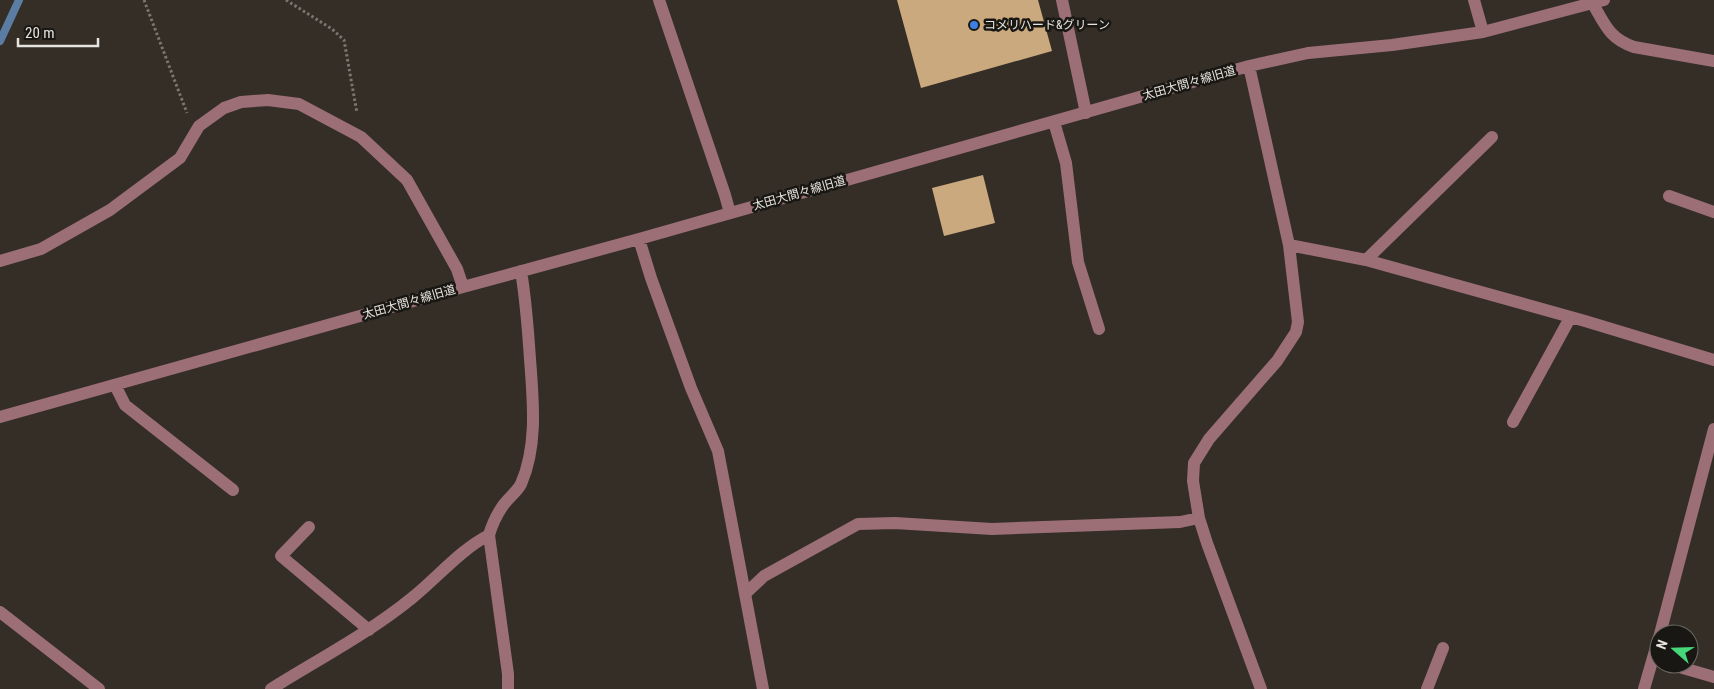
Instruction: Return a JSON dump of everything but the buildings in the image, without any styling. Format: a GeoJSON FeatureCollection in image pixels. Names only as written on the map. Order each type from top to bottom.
{"type":"FeatureCollection","features":[{"type":"Feature","properties":{"kind":"street"},"geometry":{"type":"LineString","coordinates":[[659,0],[730,213]]}},
{"type":"Feature","properties":{"kind":"street"},"geometry":{"type":"LineString","coordinates":[[1062,0],[1086,113]]}},
{"type":"Feature","properties":{"kind":"street"},"geometry":{"type":"LineString","coordinates":[[1474,0],[1483,32]]}},
{"type":"Feature","properties":{"kind":"street"},"geometry":{"type":"LineString","coordinates":[[1599,2],[1605,25],[1614,38],[1622,43],[1634,47],[1714,61]]}},
{"type":"Feature","properties":{"kind":"street","name":"太田大間々線旧道"},"geometry":{"type":"LineString","coordinates":[[0,417],[639,239],[1249,66],[1308,53],[1483,32],[1599,2]]}},
{"type":"Feature","properties":{"kind":"street"},"geometry":{"type":"LineString","coordinates":[[1249,66],[1289,245],[1298,322],[1296,332],[1277,361],[1209,439],[1194,463],[1193,480],[1199,518],[1207,543],[1261,689]]}},
{"type":"Feature","properties":{"kind":"street"},"geometry":{"type":"LineString","coordinates":[[0,261],[41,249],[110,210],[180,158],[199,126],[224,108],[241,102],[268,100],[299,104],[361,137],[407,180],[457,269],[464,287]]}},
{"type":"Feature","properties":{"kind":"street"},"geometry":{"type":"LineString","coordinates":[[1054,122],[1066,163],[1078,262],[1099,328]]}},
{"type":"Feature","properties":{"kind":"street"},"geometry":{"type":"LineString","coordinates":[[1366,260],[1492,137]]}},
{"type":"Feature","properties":{"kind":"street"},"geometry":{"type":"LineString","coordinates":[[1669,196],[1714,212]]}},
{"type":"Feature","properties":{"kind":"street"},"geometry":{"type":"LineString","coordinates":[[639,239],[650,278],[691,388],[718,451],[764,689]]}},
{"type":"Feature","properties":{"kind":"street"},"geometry":{"type":"LineString","coordinates":[[1289,245],[1366,260],[1714,360]]}},
{"type":"Feature","properties":{"kind":"street"},"geometry":{"type":"LineString","coordinates":[[508,689],[508,674],[489,535],[493,522],[502,507],[520,485],[531,446],[533,419],[532,389],[526,304],[521,272]]}},
{"type":"Feature","properties":{"kind":"street"},"geometry":{"type":"LineString","coordinates":[[1513,422],[1570,318]]}},
{"type":"Feature","properties":{"kind":"street"},"geometry":{"type":"LineString","coordinates":[[115,385],[125,405],[233,490]]}},
{"type":"Feature","properties":{"kind":"street"},"geometry":{"type":"LineString","coordinates":[[1662,624],[1714,429]]}},
{"type":"Feature","properties":{"kind":"street"},"geometry":{"type":"LineString","coordinates":[[746,593],[764,576],[858,524],[895,523],[992,529],[1171,522],[1199,518]]}},
{"type":"Feature","properties":{"kind":"street"},"geometry":{"type":"LineString","coordinates":[[309,527],[281,556],[369,630]]}},
{"type":"Feature","properties":{"kind":"street"},"geometry":{"type":"LineString","coordinates":[[272,689],[369,630],[413,597],[474,543],[489,535]]}},
{"type":"Feature","properties":{"kind":"street"},"geometry":{"type":"LineString","coordinates":[[0,612],[99,689]]}},
{"type":"Feature","properties":{"kind":"street"},"geometry":{"type":"LineString","coordinates":[[1427,689],[1443,648]]}},
{"type":"Feature","properties":{"kind":"street"},"geometry":{"type":"LineString","coordinates":[[1699,673],[1714,677]]}},
{"type":"Feature","properties":{"kind":"street"},"geometry":{"type":"LineString","coordinates":[[1644,689],[1650,674]]}},
{"type":"Feature","properties":{"kind":"path"},"geometry":{"type":"LineString","coordinates":[[144,0],[186,113],[199,126]]}},
{"type":"Feature","properties":{"kind":"path"},"geometry":{"type":"LineString","coordinates":[[286,0],[332,29],[344,40],[361,137]]}},
{"type":"Feature","properties":{"kind":"waterway"},"geometry":{"type":"LineString","coordinates":[[0,41],[19,0]]}},
{"type":"Feature","properties":{"kind":"place","name":"コメリハード&グリーン"},"geometry":{"type":"Point","coordinates":[974,25]}}]}
